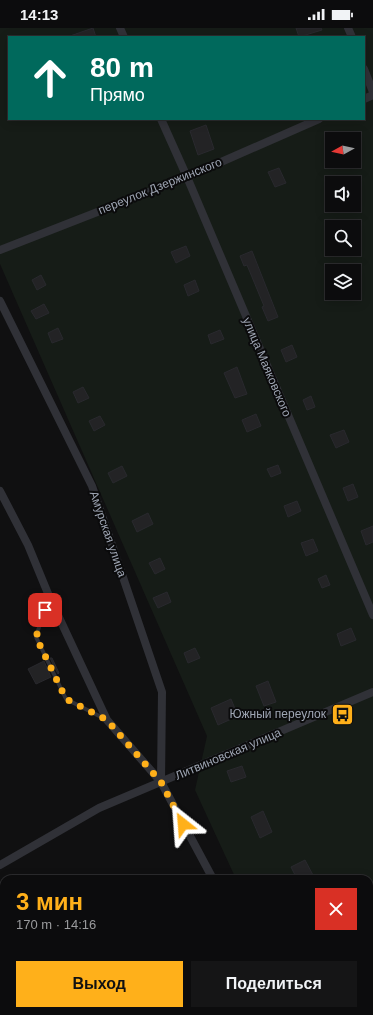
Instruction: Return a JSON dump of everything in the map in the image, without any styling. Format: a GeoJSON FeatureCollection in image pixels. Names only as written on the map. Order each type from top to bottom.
{"type":"FeatureCollection","features":[{"type":"Feature","properties":{"kind":"street"},"geometry":{"type":"LineString","coordinates":[[365,71],[373,92]]}},
{"type":"Feature","properties":{"kind":"street","name":"улица Маяковского"},"geometry":{"type":"LineString","coordinates":[[161,120],[373,615]]}},
{"type":"Feature","properties":{"kind":"street","name":"переулок Дзержинского"},"geometry":{"type":"LineString","coordinates":[[0,250],[187,177],[317,120]]}},
{"type":"Feature","properties":{"kind":"street","name":"Амурская улица"},"geometry":{"type":"LineString","coordinates":[[0,301],[92,486],[157,677],[162,692],[161,782]]}},
{"type":"Feature","properties":{"kind":"street","name":"Амурская улица"},"geometry":{"type":"LineString","coordinates":[[0,491],[28,546],[49,596],[107,720],[161,782],[211,875]]}},
{"type":"Feature","properties":{"kind":"street","name":"Литвиновская улица"},"geometry":{"type":"LineString","coordinates":[[0,865],[99,808],[373,692]]}},
{"type":"Feature","properties":{"kind":"lane"},"geometry":{"type":"LineString","coordinates":[[49,596],[36,637],[66,699],[107,720]]}},
{"type":"Feature","properties":{"kind":"shaded area"},"geometry":{"type":"Polygon","coordinates":[[[0,28],[373,28],[373,875],[234,875],[195,790],[207,736],[0,264],[0,28]]]}},
{"type":"Feature","properties":{"kind":"building"},"geometry":{"type":"Polygon","coordinates":[[[93,28],[96,36],[70,36],[93,28]]]}},
{"type":"Feature","properties":{"kind":"building"},"geometry":{"type":"Polygon","coordinates":[[[296,28],[321,28],[322,30],[302,36],[299,36],[296,28]]]}},
{"type":"Feature","properties":{"kind":"building"},"geometry":{"type":"Polygon","coordinates":[[[206,125],[214,149],[198,155],[190,131],[206,125]]]}},
{"type":"Feature","properties":{"kind":"building"},"geometry":{"type":"Polygon","coordinates":[[[279,168],[286,183],[275,187],[268,172],[279,168]]]}},
{"type":"Feature","properties":{"kind":"building"},"geometry":{"type":"Polygon","coordinates":[[[186,246],[190,256],[176,263],[171,252],[186,246]]]}},
{"type":"Feature","properties":{"kind":"building"},"geometry":{"type":"Polygon","coordinates":[[[252,251],[278,317],[268,321],[262,307],[264,306],[247,265],[244,266],[240,256],[252,251]]]}},
{"type":"Feature","properties":{"kind":"building"},"geometry":{"type":"Polygon","coordinates":[[[41,275],[46,285],[37,290],[32,280],[41,275]]]}},
{"type":"Feature","properties":{"kind":"building"},"geometry":{"type":"Polygon","coordinates":[[[195,280],[199,291],[188,296],[184,285],[195,280]]]}},
{"type":"Feature","properties":{"kind":"building"},"geometry":{"type":"Polygon","coordinates":[[[44,304],[49,313],[36,319],[31,311],[44,304]]]}},
{"type":"Feature","properties":{"kind":"building"},"geometry":{"type":"Polygon","coordinates":[[[58,328],[63,339],[52,343],[48,333],[58,328]]]}},
{"type":"Feature","properties":{"kind":"building"},"geometry":{"type":"Polygon","coordinates":[[[220,330],[224,339],[211,344],[208,335],[220,330]]]}},
{"type":"Feature","properties":{"kind":"building"},"geometry":{"type":"Polygon","coordinates":[[[292,345],[297,357],[286,362],[281,350],[292,345]]]}},
{"type":"Feature","properties":{"kind":"building"},"geometry":{"type":"Polygon","coordinates":[[[237,367],[247,394],[235,398],[224,373],[237,367]]]}},
{"type":"Feature","properties":{"kind":"building"},"geometry":{"type":"Polygon","coordinates":[[[83,387],[89,398],[78,403],[73,392],[83,387]]]}},
{"type":"Feature","properties":{"kind":"building"},"geometry":{"type":"Polygon","coordinates":[[[311,396],[315,407],[307,410],[303,400],[311,396]]]}},
{"type":"Feature","properties":{"kind":"building"},"geometry":{"type":"Polygon","coordinates":[[[256,414],[261,426],[247,432],[242,420],[256,414]]]}},
{"type":"Feature","properties":{"kind":"building"},"geometry":{"type":"Polygon","coordinates":[[[100,416],[105,425],[94,431],[89,421],[100,416]]]}},
{"type":"Feature","properties":{"kind":"building"},"geometry":{"type":"Polygon","coordinates":[[[344,430],[349,442],[336,448],[330,435],[344,430]]]}},
{"type":"Feature","properties":{"kind":"building"},"geometry":{"type":"Polygon","coordinates":[[[278,465],[281,473],[271,477],[267,469],[278,465]]]}},
{"type":"Feature","properties":{"kind":"building"},"geometry":{"type":"Polygon","coordinates":[[[122,466],[127,476],[113,483],[108,473],[122,466]]]}},
{"type":"Feature","properties":{"kind":"building"},"geometry":{"type":"Polygon","coordinates":[[[353,484],[358,497],[348,501],[343,488],[353,484]]]}},
{"type":"Feature","properties":{"kind":"building"},"geometry":{"type":"Polygon","coordinates":[[[297,501],[301,511],[288,517],[284,506],[297,501]]]}},
{"type":"Feature","properties":{"kind":"building"},"geometry":{"type":"Polygon","coordinates":[[[148,513],[153,524],[137,532],[132,521],[148,513]]]}},
{"type":"Feature","properties":{"kind":"building"},"geometry":{"type":"Polygon","coordinates":[[[373,526],[373,542],[366,545],[361,531],[373,526]]]}},
{"type":"Feature","properties":{"kind":"building"},"geometry":{"type":"Polygon","coordinates":[[[313,539],[318,551],[306,556],[301,543],[313,539]]]}},
{"type":"Feature","properties":{"kind":"building"},"geometry":{"type":"Polygon","coordinates":[[[160,558],[165,569],[155,574],[149,563],[160,558]]]}},
{"type":"Feature","properties":{"kind":"building"},"geometry":{"type":"Polygon","coordinates":[[[326,575],[330,585],[322,588],[318,579],[326,575]]]}},
{"type":"Feature","properties":{"kind":"building"},"geometry":{"type":"Polygon","coordinates":[[[167,592],[171,602],[158,608],[153,598],[167,592]]]}},
{"type":"Feature","properties":{"kind":"building"},"geometry":{"type":"Polygon","coordinates":[[[351,628],[356,640],[341,646],[337,634],[351,628]]]}},
{"type":"Feature","properties":{"kind":"building"},"geometry":{"type":"Polygon","coordinates":[[[195,648],[200,658],[188,663],[184,653],[195,648]]]}},
{"type":"Feature","properties":{"kind":"building"},"geometry":{"type":"Polygon","coordinates":[[[50,658],[52,658],[59,673],[58,674],[50,658]]]}},
{"type":"Feature","properties":{"kind":"building"},"geometry":{"type":"Polygon","coordinates":[[[44,661],[51,677],[36,684],[28,669],[44,661]]]}},
{"type":"Feature","properties":{"kind":"building"},"geometry":{"type":"Polygon","coordinates":[[[268,681],[276,702],[264,706],[256,686],[268,681]]]}},
{"type":"Feature","properties":{"kind":"building"},"geometry":{"type":"Polygon","coordinates":[[[231,699],[238,716],[218,725],[211,708],[231,699]]]}},
{"type":"Feature","properties":{"kind":"building"},"geometry":{"type":"Polygon","coordinates":[[[242,766],[246,777],[231,782],[227,771],[242,766]]]}},
{"type":"Feature","properties":{"kind":"building"},"geometry":{"type":"Polygon","coordinates":[[[263,811],[272,832],[260,838],[251,817],[263,811]]]}},
{"type":"Feature","properties":{"kind":"building"},"geometry":{"type":"Polygon","coordinates":[[[305,860],[313,875],[295,875],[291,867],[305,860]]]}},
{"type":"Feature","properties":{"kind":"place","name":"Южный переулок"},"geometry":{"type":"Point","coordinates":[342,714]}},
{"type":"Feature","properties":{"kind":"route"},"geometry":{"type":"LineString","coordinates":[[45,610],[36,637],[66,699],[107,720],[161,782],[183,824]]}}]}
